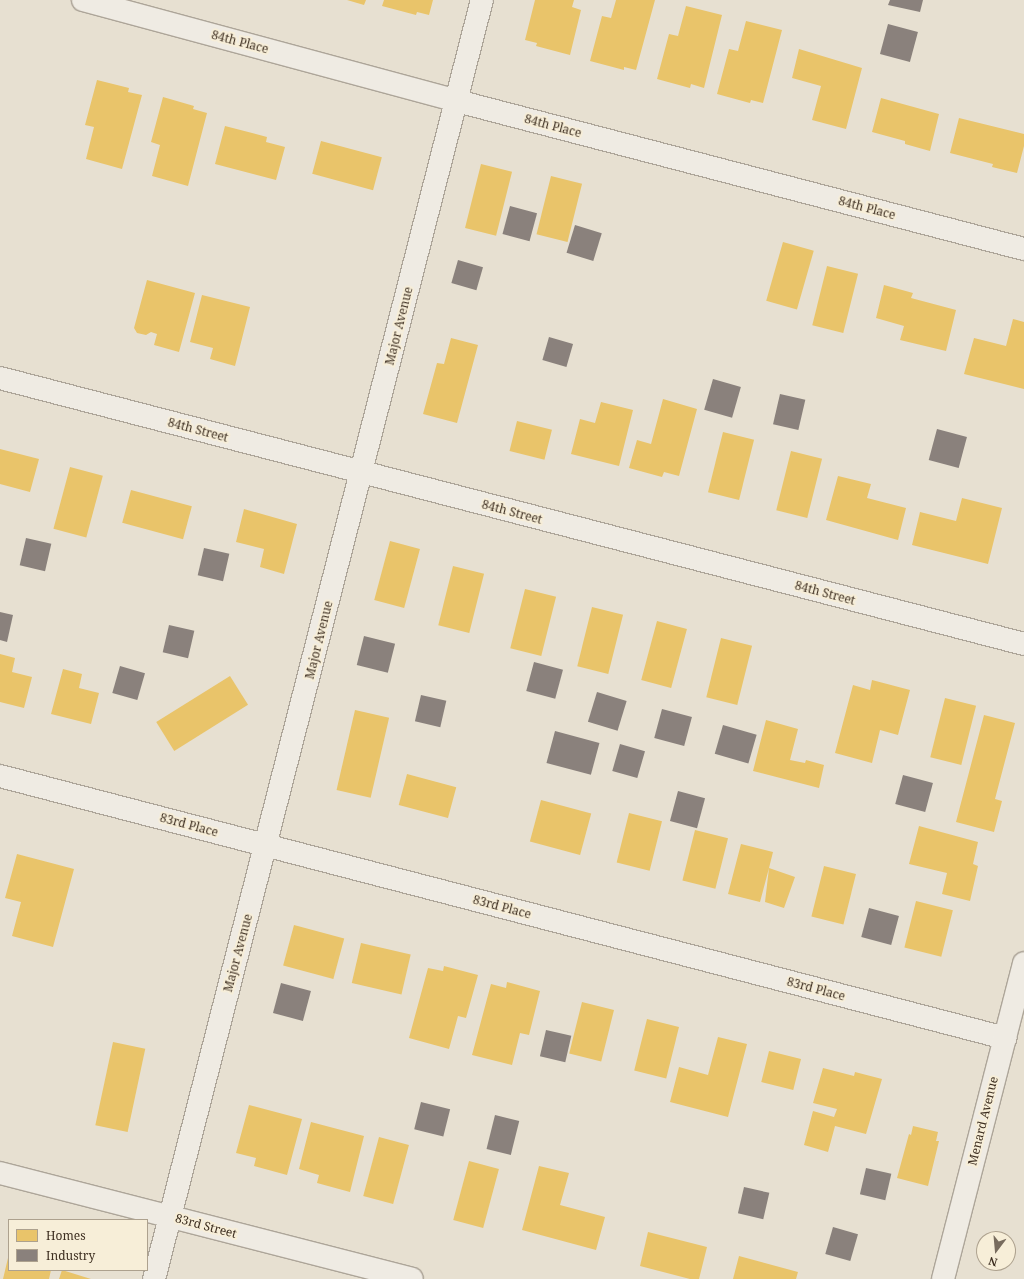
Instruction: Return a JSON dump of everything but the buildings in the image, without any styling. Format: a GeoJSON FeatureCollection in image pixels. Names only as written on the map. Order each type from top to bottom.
{"type":"FeatureCollection","features":[{"type":"Feature","properties":{"kind":"street","name":"84th Place"},"geometry":{"type":"LineString","coordinates":[[83,0],[457,101],[1024,249]]}},
{"type":"Feature","properties":{"kind":"street","name":"Major Avenue"},"geometry":{"type":"LineString","coordinates":[[154,1279],[169,1216],[362,473],[482,0]]}},
{"type":"Feature","properties":{"kind":"street","name":"84th Street"},"geometry":{"type":"LineString","coordinates":[[0,378],[1024,644]]}},
{"type":"Feature","properties":{"kind":"street","name":"83rd Place"},"geometry":{"type":"LineString","coordinates":[[0,776],[1005,1038]]}},
{"type":"Feature","properties":{"kind":"street","name":"Menard Avenue"},"geometry":{"type":"LineString","coordinates":[[943,1279],[1024,963]]}},
{"type":"Feature","properties":{"kind":"street","name":"83rd Street"},"geometry":{"type":"LineString","coordinates":[[0,1173],[412,1279]]}}]}
